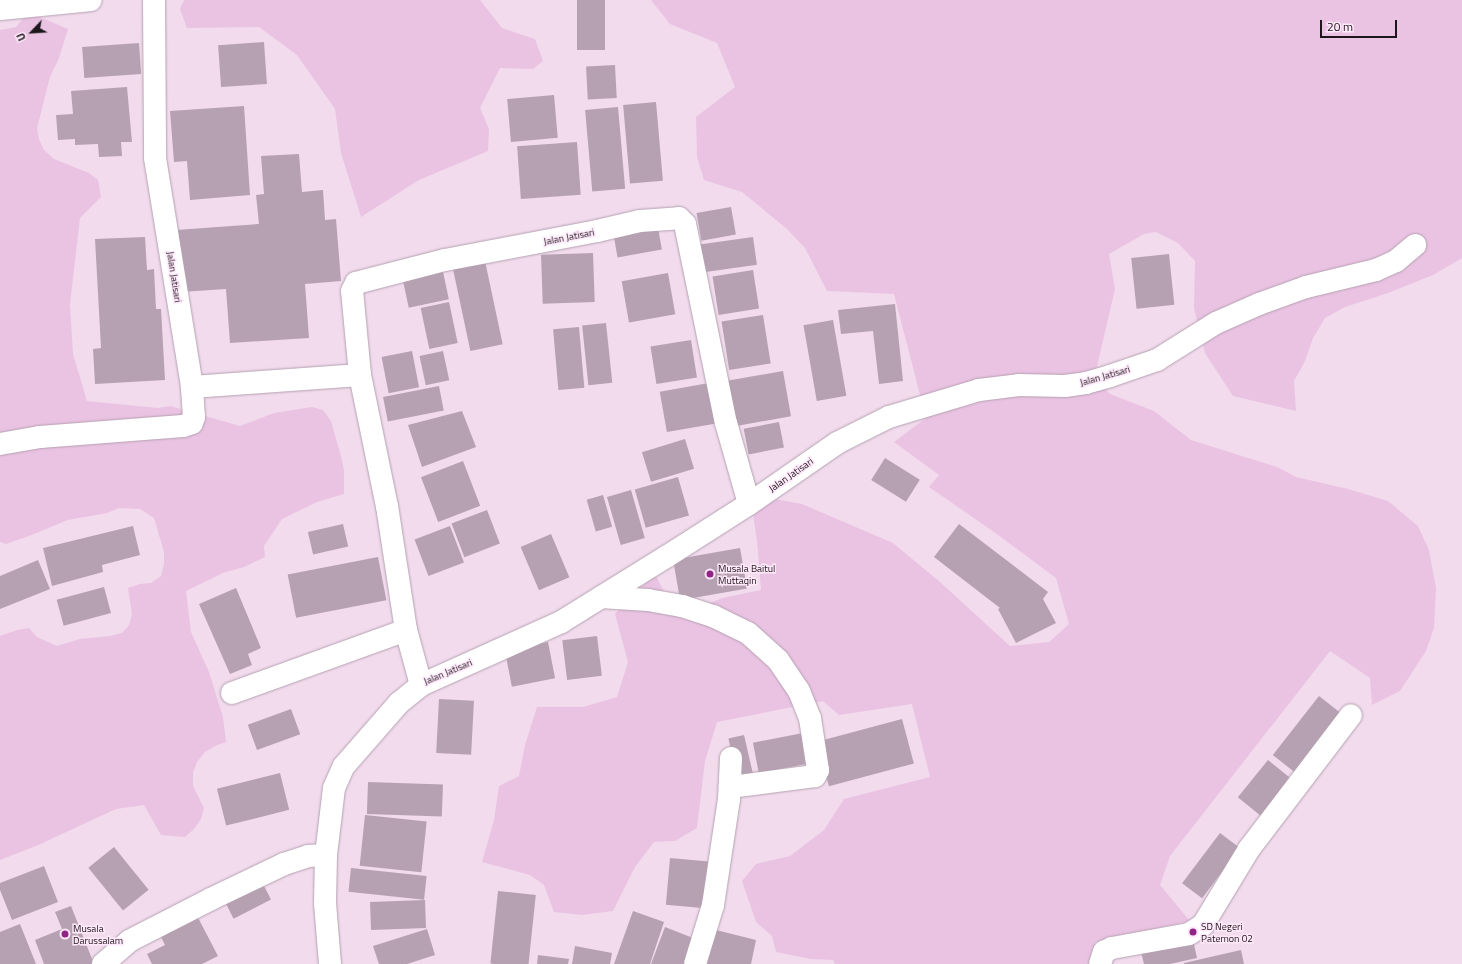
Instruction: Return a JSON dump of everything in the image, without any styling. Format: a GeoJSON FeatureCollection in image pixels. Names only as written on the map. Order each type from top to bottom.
{"type":"FeatureCollection","features":[{"type":"Feature","properties":{"kind":"street"},"geometry":{"type":"LineString","coordinates":[[0,9],[91,0]]}},
{"type":"Feature","properties":{"kind":"street","name":"Jalan Jatisari"},"geometry":{"type":"LineString","coordinates":[[0,444],[40,437],[183,426],[192,423],[194,417],[192,387],[155,158],[154,0]]}},
{"type":"Feature","properties":{"kind":"street","name":"Jalan Jatisari"},"geometry":{"type":"LineString","coordinates":[[749,504],[726,423],[685,224],[679,218],[640,221],[598,231],[445,260],[356,283],[352,291],[360,375],[387,506],[406,630],[421,685],[561,622],[749,504],[837,443],[889,417],[979,390],[1019,385],[1065,386],[1086,383],[1110,376],[1157,360],[1216,324],[1259,304],[1306,287],[1376,270],[1396,261],[1415,246]]}},
{"type":"Feature","properties":{"kind":"street"},"geometry":{"type":"LineString","coordinates":[[192,387],[360,375]]}},
{"type":"Feature","properties":{"kind":"street"},"geometry":{"type":"LineString","coordinates":[[601,597],[648,600],[682,606],[713,616],[748,633],[778,660],[799,691],[810,718],[818,770],[815,776],[730,787]]}},
{"type":"Feature","properties":{"kind":"street"},"geometry":{"type":"LineString","coordinates":[[232,693],[406,630]]}},
{"type":"Feature","properties":{"kind":"street"},"geometry":{"type":"LineString","coordinates":[[330,964],[325,903],[326,856],[334,788],[344,766],[399,703],[421,685]]}},
{"type":"Feature","properties":{"kind":"street"},"geometry":{"type":"LineString","coordinates":[[1100,964],[1104,952],[1112,948],[1189,934],[1203,925],[1250,849],[1351,715]]}},
{"type":"Feature","properties":{"kind":"street"},"geometry":{"type":"LineString","coordinates":[[695,964],[713,905],[730,787],[731,758]]}},
{"type":"Feature","properties":{"kind":"street"},"geometry":{"type":"LineString","coordinates":[[103,964],[129,941],[211,899],[284,864],[308,856],[326,856]]}},
{"type":"Feature","properties":{"kind":"shaded area"},"geometry":{"type":"Polygon","coordinates":[[[184,0],[480,0],[502,28],[535,39],[543,61],[533,69],[500,68],[480,108],[489,129],[488,151],[419,180],[361,217],[341,153],[335,109],[297,55],[259,27],[187,28],[180,9],[184,0]]]}},
{"type":"Feature","properties":{"kind":"shaded area"},"geometry":{"type":"Polygon","coordinates":[[[651,0],[1462,0],[1462,258],[1433,275],[1388,293],[1345,307],[1325,318],[1313,338],[1305,361],[1294,381],[1296,411],[1233,396],[1205,353],[1194,308],[1195,261],[1178,243],[1156,232],[1144,234],[1109,254],[1115,289],[1094,379],[1110,394],[1154,411],[1191,440],[1277,467],[1296,477],[1348,489],[1388,501],[1418,526],[1429,550],[1436,588],[1434,628],[1426,651],[1400,691],[1372,705],[1370,678],[1330,651],[1170,856],[1160,885],[1190,921],[1095,942],[1093,964],[835,964],[833,960],[811,959],[776,952],[772,936],[756,922],[742,881],[756,864],[790,856],[824,830],[844,799],[930,777],[912,704],[839,715],[823,701],[717,722],[705,761],[697,828],[675,841],[654,842],[635,867],[613,911],[582,915],[554,912],[544,885],[530,875],[482,862],[494,820],[499,786],[519,776],[525,745],[537,707],[583,707],[617,697],[628,662],[615,614],[655,574],[677,617],[722,598],[761,590],[757,541],[752,508],[775,499],[802,504],[893,543],[940,582],[1010,646],[1049,642],[1069,624],[1056,578],[994,532],[929,487],[939,475],[894,442],[926,418],[894,294],[827,291],[805,248],[787,229],[742,192],[704,180],[697,157],[696,117],[735,87],[717,43],[670,24],[651,0]]]}},
{"type":"Feature","properties":{"kind":"shaded area"},"geometry":{"type":"Polygon","coordinates":[[[28,12],[68,29],[59,58],[50,77],[37,128],[39,139],[44,150],[54,159],[89,173],[98,180],[101,197],[80,218],[70,304],[73,354],[87,401],[158,408],[170,406],[240,426],[274,413],[312,407],[323,410],[331,421],[341,456],[344,470],[344,494],[317,502],[282,519],[264,546],[265,557],[244,567],[223,573],[186,591],[191,632],[209,672],[223,717],[226,742],[205,752],[197,762],[193,773],[193,786],[204,808],[201,819],[194,829],[185,837],[161,835],[144,805],[116,809],[36,846],[0,860],[0,636],[17,630],[29,628],[37,637],[57,646],[80,639],[110,636],[122,633],[129,625],[132,614],[128,588],[140,584],[151,583],[161,576],[164,564],[164,552],[154,518],[140,509],[119,508],[107,513],[68,520],[6,544],[0,542],[0,30],[16,27],[28,12]]]}},
{"type":"Feature","properties":{"kind":"building"},"geometry":{"type":"Polygon","coordinates":[[[577,0],[605,0],[605,50],[577,50],[577,0]]]}},
{"type":"Feature","properties":{"kind":"building"},"geometry":{"type":"Polygon","coordinates":[[[264,42],[267,84],[221,87],[218,45],[264,42]]]}},
{"type":"Feature","properties":{"kind":"building"},"geometry":{"type":"Polygon","coordinates":[[[139,43],[141,74],[84,78],[82,47],[139,43]]]}},
{"type":"Feature","properties":{"kind":"building"},"geometry":{"type":"Polygon","coordinates":[[[615,65],[617,98],[588,99],[586,67],[615,65]]]}},
{"type":"Feature","properties":{"kind":"building"},"geometry":{"type":"Polygon","coordinates":[[[127,87],[132,142],[121,142],[122,156],[99,157],[98,144],[75,145],[75,139],[58,140],[56,115],[73,114],[71,91],[127,87]]]}},
{"type":"Feature","properties":{"kind":"building"},"geometry":{"type":"Polygon","coordinates":[[[554,95],[558,138],[511,142],[507,99],[554,95]]]}},
{"type":"Feature","properties":{"kind":"building"},"geometry":{"type":"Polygon","coordinates":[[[656,102],[663,181],[630,184],[623,105],[656,102]]]}},
{"type":"Feature","properties":{"kind":"building"},"geometry":{"type":"Polygon","coordinates":[[[244,106],[250,195],[190,200],[187,161],[174,162],[170,111],[244,106]]]}},
{"type":"Feature","properties":{"kind":"building"},"geometry":{"type":"Polygon","coordinates":[[[618,107],[625,189],[592,192],[585,110],[618,107]]]}},
{"type":"Feature","properties":{"kind":"building"},"geometry":{"type":"Polygon","coordinates":[[[577,142],[581,195],[521,199],[517,146],[577,142]]]}},
{"type":"Feature","properties":{"kind":"building"},"geometry":{"type":"Polygon","coordinates":[[[299,154],[302,192],[323,190],[325,220],[336,219],[341,281],[305,284],[309,338],[230,343],[226,289],[181,292],[176,230],[259,224],[256,195],[264,194],[261,156],[299,154]]]}},
{"type":"Feature","properties":{"kind":"building"},"geometry":{"type":"Polygon","coordinates":[[[731,207],[736,235],[701,241],[697,213],[731,207]]]}},
{"type":"Feature","properties":{"kind":"building"},"geometry":{"type":"Polygon","coordinates":[[[657,222],[662,250],[618,257],[613,230],[657,222]]]}},
{"type":"Feature","properties":{"kind":"building"},"geometry":{"type":"Polygon","coordinates":[[[145,237],[147,270],[154,269],[156,309],[161,309],[165,380],[95,384],[93,349],[101,348],[95,239],[145,237]]]}},
{"type":"Feature","properties":{"kind":"building"},"geometry":{"type":"Polygon","coordinates":[[[753,237],[757,265],[696,273],[693,245],[753,237]]]}},
{"type":"Feature","properties":{"kind":"building"},"geometry":{"type":"Polygon","coordinates":[[[593,253],[595,302],[543,304],[541,255],[593,253]]]}},
{"type":"Feature","properties":{"kind":"building"},"geometry":{"type":"Polygon","coordinates":[[[1169,254],[1174,305],[1137,309],[1131,258],[1169,254]]]}},
{"type":"Feature","properties":{"kind":"building"},"geometry":{"type":"Polygon","coordinates":[[[485,261],[503,344],[470,351],[453,268],[485,261]]]}},
{"type":"Feature","properties":{"kind":"building"},"geometry":{"type":"Polygon","coordinates":[[[442,267],[449,299],[409,308],[402,276],[442,267]]]}},
{"type":"Feature","properties":{"kind":"building"},"geometry":{"type":"Polygon","coordinates":[[[753,270],[759,309],[719,315],[713,276],[753,270]]]}},
{"type":"Feature","properties":{"kind":"building"},"geometry":{"type":"Polygon","coordinates":[[[668,273],[675,314],[629,323],[622,281],[668,273]]]}},
{"type":"Feature","properties":{"kind":"building"},"geometry":{"type":"Polygon","coordinates":[[[449,302],[458,343],[429,349],[421,308],[449,302]]]}},
{"type":"Feature","properties":{"kind":"building"},"geometry":{"type":"Polygon","coordinates":[[[895,304],[903,381],[879,384],[873,331],[841,334],[838,310],[895,304]]]}},
{"type":"Feature","properties":{"kind":"building"},"geometry":{"type":"Polygon","coordinates":[[[763,315],[771,363],[729,370],[722,322],[763,315]]]}},
{"type":"Feature","properties":{"kind":"building"},"geometry":{"type":"Polygon","coordinates":[[[833,320],[846,396],[817,401],[803,325],[833,320]]]}},
{"type":"Feature","properties":{"kind":"building"},"geometry":{"type":"Polygon","coordinates":[[[606,323],[612,383],[588,385],[582,326],[606,323]]]}},
{"type":"Feature","properties":{"kind":"building"},"geometry":{"type":"Polygon","coordinates":[[[579,327],[584,388],[558,390],[553,329],[579,327]]]}},
{"type":"Feature","properties":{"kind":"building"},"geometry":{"type":"Polygon","coordinates":[[[691,340],[697,378],[656,384],[651,346],[691,340]]]}},
{"type":"Feature","properties":{"kind":"building"},"geometry":{"type":"Polygon","coordinates":[[[412,351],[419,387],[389,393],[382,357],[412,351]]]}},
{"type":"Feature","properties":{"kind":"building"},"geometry":{"type":"Polygon","coordinates":[[[443,351],[449,380],[426,385],[420,356],[443,351]]]}},
{"type":"Feature","properties":{"kind":"building"},"geometry":{"type":"Polygon","coordinates":[[[783,371],[791,416],[731,427],[723,382],[783,371]]]}},
{"type":"Feature","properties":{"kind":"building"},"geometry":{"type":"Polygon","coordinates":[[[709,383],[716,423],[667,432],[660,392],[709,383]]]}},
{"type":"Feature","properties":{"kind":"building"},"geometry":{"type":"Polygon","coordinates":[[[439,386],[444,411],[388,421],[383,397],[439,386]]]}},
{"type":"Feature","properties":{"kind":"building"},"geometry":{"type":"Polygon","coordinates":[[[462,411],[476,447],[422,467],[408,425],[462,411]]]}},
{"type":"Feature","properties":{"kind":"building"},"geometry":{"type":"Polygon","coordinates":[[[779,422],[784,448],[749,454],[744,429],[779,422]]]}},
{"type":"Feature","properties":{"kind":"building"},"geometry":{"type":"Polygon","coordinates":[[[685,439],[694,469],[651,482],[642,452],[685,439]]]}},
{"type":"Feature","properties":{"kind":"building"},"geometry":{"type":"Polygon","coordinates":[[[885,458],[920,480],[906,502],[871,480],[885,458]]]}},
{"type":"Feature","properties":{"kind":"building"},"geometry":{"type":"Polygon","coordinates":[[[463,461],[480,506],[438,522],[421,477],[463,461]]]}},
{"type":"Feature","properties":{"kind":"building"},"geometry":{"type":"Polygon","coordinates":[[[678,477],[689,515],[646,528],[635,489],[678,477]]]}},
{"type":"Feature","properties":{"kind":"building"},"geometry":{"type":"Polygon","coordinates":[[[631,490],[645,538],[621,545],[607,497],[631,490]]]}},
{"type":"Feature","properties":{"kind":"building"},"geometry":{"type":"Polygon","coordinates":[[[603,495],[612,527],[596,531],[587,500],[603,495]]]}},
{"type":"Feature","properties":{"kind":"building"},"geometry":{"type":"Polygon","coordinates":[[[487,510],[500,544],[464,557],[452,524],[487,510]]]}},
{"type":"Feature","properties":{"kind":"building"},"geometry":{"type":"Polygon","coordinates":[[[343,524],[348,546],[313,555],[308,532],[343,524]]]}},
{"type":"Feature","properties":{"kind":"building"},"geometry":{"type":"Polygon","coordinates":[[[959,524],[1048,592],[1043,599],[1056,623],[1016,643],[998,609],[1000,608],[934,557],[959,524]]]}},
{"type":"Feature","properties":{"kind":"building"},"geometry":{"type":"Polygon","coordinates":[[[133,526],[140,555],[102,565],[103,572],[52,586],[43,548],[133,526]]]}},
{"type":"Feature","properties":{"kind":"building"},"geometry":{"type":"Polygon","coordinates":[[[450,526],[464,562],[429,576],[415,540],[450,526]]]}},
{"type":"Feature","properties":{"kind":"building"},"geometry":{"type":"Polygon","coordinates":[[[551,534],[569,577],[539,590],[521,547],[551,534]]]}},
{"type":"Feature","properties":{"kind":"building","name":"Musala Baitul Muttaqin"},"geometry":{"type":"Polygon","coordinates":[[[740,548],[747,588],[680,600],[673,560],[740,548]]]}},
{"type":"Feature","properties":{"kind":"building"},"geometry":{"type":"Polygon","coordinates":[[[378,557],[386,600],[296,618],[288,575],[378,557]]]}},
{"type":"Feature","properties":{"kind":"building"},"geometry":{"type":"Polygon","coordinates":[[[38,560],[50,589],[0,609],[0,576],[38,560]]]}},
{"type":"Feature","properties":{"kind":"building"},"geometry":{"type":"Polygon","coordinates":[[[104,587],[111,613],[64,626],[57,600],[104,587]]]}},
{"type":"Feature","properties":{"kind":"building"},"geometry":{"type":"Polygon","coordinates":[[[236,588],[261,648],[248,654],[252,665],[230,674],[199,604],[236,588]]]}},
{"type":"Feature","properties":{"kind":"building"},"geometry":{"type":"Polygon","coordinates":[[[597,636],[602,676],[567,680],[562,640],[597,636]]]}},
{"type":"Feature","properties":{"kind":"building"},"geometry":{"type":"Polygon","coordinates":[[[548,642],[555,678],[512,687],[505,650],[548,642]]]}},
{"type":"Feature","properties":{"kind":"building"},"geometry":{"type":"Polygon","coordinates":[[[1319,696],[1346,717],[1300,776],[1273,755],[1319,696]]]}},
{"type":"Feature","properties":{"kind":"building"},"geometry":{"type":"Polygon","coordinates":[[[439,699],[474,701],[471,755],[436,753],[439,699]]]}},
{"type":"Feature","properties":{"kind":"building"},"geometry":{"type":"Polygon","coordinates":[[[291,709],[300,734],[257,750],[248,725],[291,709]]]}},
{"type":"Feature","properties":{"kind":"building"},"geometry":{"type":"Polygon","coordinates":[[[902,719],[914,763],[829,786],[817,742],[902,719]]]}},
{"type":"Feature","properties":{"kind":"building"},"geometry":{"type":"Polygon","coordinates":[[[803,733],[809,763],[759,773],[753,743],[803,733]]]}},
{"type":"Feature","properties":{"kind":"building"},"geometry":{"type":"Polygon","coordinates":[[[744,735],[753,773],[737,777],[728,739],[744,735]]]}},
{"type":"Feature","properties":{"kind":"building"},"geometry":{"type":"Polygon","coordinates":[[[1268,760],[1295,782],[1265,819],[1238,797],[1268,760]]]}},
{"type":"Feature","properties":{"kind":"building"},"geometry":{"type":"Polygon","coordinates":[[[280,773],[289,810],[226,826],[217,789],[280,773]]]}},
{"type":"Feature","properties":{"kind":"building"},"geometry":{"type":"Polygon","coordinates":[[[368,782],[443,785],[442,817],[367,814],[368,782]]]}},
{"type":"Feature","properties":{"kind":"building"},"geometry":{"type":"Polygon","coordinates":[[[365,815],[427,821],[421,872],[360,866],[365,815]]]}},
{"type":"Feature","properties":{"kind":"building"},"geometry":{"type":"Polygon","coordinates":[[[1220,833],[1240,848],[1202,898],[1182,883],[1220,833]]]}},
{"type":"Feature","properties":{"kind":"building"},"geometry":{"type":"Polygon","coordinates":[[[114,847],[149,890],[123,911],[88,868],[114,847]]]}},
{"type":"Feature","properties":{"kind":"building"},"geometry":{"type":"Polygon","coordinates":[[[670,858],[712,862],[708,908],[666,905],[670,858]]]}},
{"type":"Feature","properties":{"kind":"building"},"geometry":{"type":"Polygon","coordinates":[[[44,866],[58,902],[12,920],[0,890],[0,883],[44,866]]]}},
{"type":"Feature","properties":{"kind":"building"},"geometry":{"type":"Polygon","coordinates":[[[351,868],[427,876],[424,900],[348,892],[351,868]]]}},
{"type":"Feature","properties":{"kind":"building"},"geometry":{"type":"Polygon","coordinates":[[[261,880],[271,900],[234,919],[224,899],[261,880]]]}},
{"type":"Feature","properties":{"kind":"building"},"geometry":{"type":"Polygon","coordinates":[[[498,891],[536,895],[529,964],[490,964],[498,891]]]}},
{"type":"Feature","properties":{"kind":"building"},"geometry":{"type":"Polygon","coordinates":[[[425,900],[426,928],[371,930],[370,902],[425,900]]]}},
{"type":"Feature","properties":{"kind":"building","name":"Musala Darussalam"},"geometry":{"type":"Polygon","coordinates":[[[71,906],[94,964],[44,964],[35,940],[62,929],[55,912],[71,906]]]}},
{"type":"Feature","properties":{"kind":"building"},"geometry":{"type":"Polygon","coordinates":[[[194,910],[218,956],[202,964],[152,964],[147,954],[165,945],[157,929],[194,910]]]}},
{"type":"Feature","properties":{"kind":"building"},"geometry":{"type":"Polygon","coordinates":[[[633,911],[664,922],[650,964],[614,964],[633,911]]]}},
{"type":"Feature","properties":{"kind":"building"},"geometry":{"type":"Polygon","coordinates":[[[20,924],[36,964],[0,964],[0,932],[20,924]]]}},
{"type":"Feature","properties":{"kind":"building"},"geometry":{"type":"Polygon","coordinates":[[[665,927],[698,940],[689,964],[651,964],[665,927]]]}},
{"type":"Feature","properties":{"kind":"building"},"geometry":{"type":"Polygon","coordinates":[[[427,929],[435,955],[407,964],[379,964],[373,946],[427,929]]]}},
{"type":"Feature","properties":{"kind":"building"},"geometry":{"type":"Polygon","coordinates":[[[712,929],[756,940],[751,964],[707,964],[712,929]]]}},
{"type":"Feature","properties":{"kind":"building"},"geometry":{"type":"Polygon","coordinates":[[[1193,940],[1197,958],[1170,964],[1144,964],[1141,952],[1193,940]]]}},
{"type":"Feature","properties":{"kind":"building"},"geometry":{"type":"Polygon","coordinates":[[[575,946],[612,953],[610,964],[572,964],[575,946]]]}},
{"type":"Feature","properties":{"kind":"building"},"geometry":{"type":"Polygon","coordinates":[[[1241,950],[1244,964],[1184,964],[1184,963],[1241,950]]]}},
{"type":"Feature","properties":{"kind":"building"},"geometry":{"type":"Polygon","coordinates":[[[538,955],[569,959],[568,964],[537,964],[538,955]]]}},
{"type":"Feature","properties":{"kind":"place","name":"Musala Baitul Muttaqin"},"geometry":{"type":"Point","coordinates":[710,574]}},
{"type":"Feature","properties":{"kind":"place","name":"SD Negeri Patemon 02"},"geometry":{"type":"Point","coordinates":[1193,932]}},
{"type":"Feature","properties":{"kind":"place","name":"Musala Darussalam"},"geometry":{"type":"Point","coordinates":[65,934]}}]}
